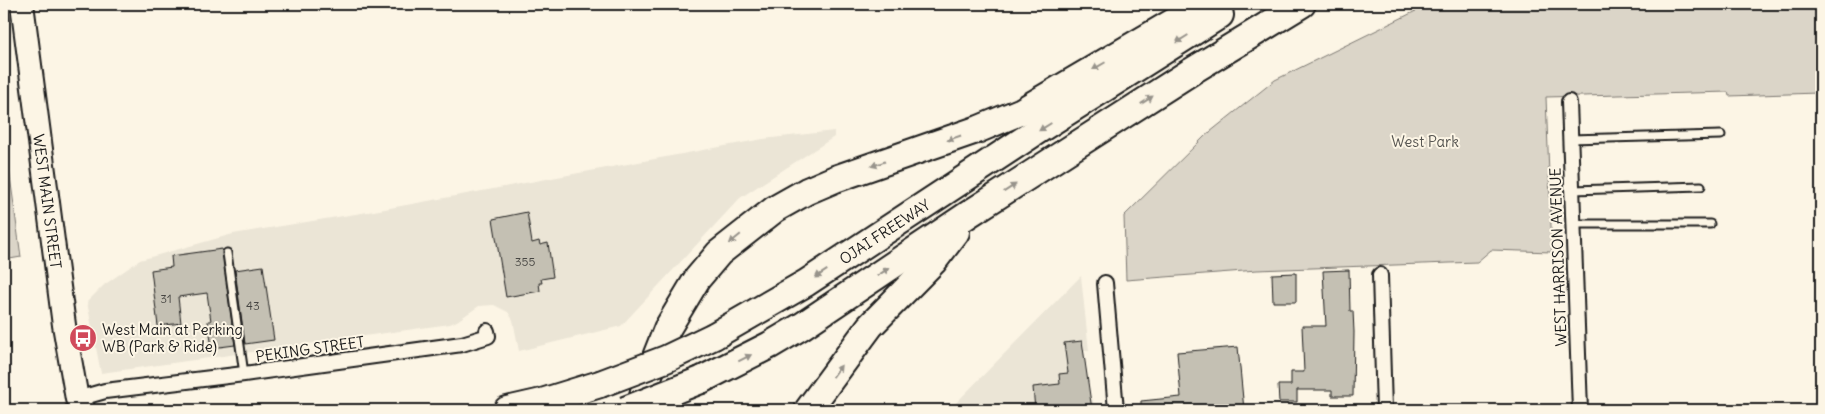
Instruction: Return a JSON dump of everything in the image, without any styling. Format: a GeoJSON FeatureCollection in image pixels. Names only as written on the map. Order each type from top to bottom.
{"type":"FeatureCollection","features":[{"type":"Feature","properties":{"kind":"highway"},"geometry":{"type":"LineString","coordinates":[[639,410],[648,377],[667,329],[693,286],[719,253],[775,209],[807,191],[835,179],[978,129],[1022,111],[1187,14],[1220,4]]}},
{"type":"Feature","properties":{"kind":"highway","name":"OJAI FREEWAY"},"geometry":{"type":"LineString","coordinates":[[507,410],[542,402],[600,384],[666,359],[714,336],[806,283],[1037,131],[1238,4]]}},
{"type":"Feature","properties":{"kind":"highway","name":"OJAI FREEWAY"},"geometry":{"type":"LineString","coordinates":[[626,410],[701,380],[770,345],[802,326],[970,214],[1192,71],[1302,4]]}},
{"type":"Feature","properties":{"kind":"highway"},"geometry":{"type":"LineString","coordinates":[[808,410],[870,326],[933,262],[970,214]]}},
{"type":"Feature","properties":{"kind":"main road","name":"WEST MAIN STREET"},"geometry":{"type":"LineString","coordinates":[[22,4],[62,307],[78,407]]}},
{"type":"Feature","properties":{"kind":"street","name":"WEST HARRISON AVENUE"},"geometry":{"type":"LineString","coordinates":[[1569,102],[1580,410]]}},
{"type":"Feature","properties":{"kind":"street"},"geometry":{"type":"LineString","coordinates":[[1380,276],[1384,410]]}},
{"type":"Feature","properties":{"kind":"street"},"geometry":{"type":"LineString","coordinates":[[1104,283],[1116,410]]}},
{"type":"Feature","properties":{"kind":"street","name":"PEKING STREET"},"geometry":{"type":"LineString","coordinates":[[78,407],[105,391],[462,344],[487,334]]}},
{"type":"Feature","properties":{"kind":"lane"},"geometry":{"type":"LineString","coordinates":[[1570,139],[1721,135]]}},
{"type":"Feature","properties":{"kind":"lane"},"geometry":{"type":"LineString","coordinates":[[1573,190],[1701,186]]}},
{"type":"Feature","properties":{"kind":"lane"},"geometry":{"type":"LineString","coordinates":[[1574,224],[1710,224]]}},
{"type":"Feature","properties":{"kind":"lane"},"geometry":{"type":"LineString","coordinates":[[227,253],[244,374]]}},
{"type":"Feature","properties":{"kind":"shaded area"},"geometry":{"type":"Polygon","coordinates":[[[834,131],[834,137],[740,198],[621,326],[519,351],[513,320],[508,312],[494,305],[479,306],[450,324],[101,373],[87,302],[104,285],[140,260],[233,234],[374,211],[763,139],[834,131]]]}},
{"type":"Feature","properties":{"kind":"shaded area"},"geometry":{"type":"Polygon","coordinates":[[[1081,276],[1089,351],[1084,351],[1089,400],[1093,399],[1094,410],[949,410],[1081,276]]]}},
{"type":"Feature","properties":{"kind":"green space","name":"West Park"},"geometry":{"type":"Polygon","coordinates":[[[1430,4],[1821,4],[1821,41],[1817,52],[1818,93],[1729,96],[1728,92],[1546,97],[1552,252],[1491,250],[1477,262],[1257,270],[1126,280],[1124,216],[1205,136],[1275,80],[1430,4]]]}},
{"type":"Feature","properties":{"kind":"green space"},"geometry":{"type":"Polygon","coordinates":[[[4,132],[21,257],[4,260],[4,132]]]}},
{"type":"Feature","properties":{"kind":"building"},"geometry":{"type":"Polygon","coordinates":[[[527,212],[532,243],[539,241],[540,245],[548,243],[553,277],[541,279],[542,283],[539,283],[540,291],[506,297],[493,219],[527,212]]]}},
{"type":"Feature","properties":{"kind":"building"},"geometry":{"type":"Polygon","coordinates":[[[222,249],[235,345],[212,348],[208,321],[211,321],[207,293],[178,297],[181,323],[158,326],[151,270],[172,267],[171,256],[222,249]]]}},
{"type":"Feature","properties":{"kind":"building"},"geometry":{"type":"Polygon","coordinates":[[[263,266],[274,340],[245,344],[235,270],[263,266]]]}},
{"type":"Feature","properties":{"kind":"building"},"geometry":{"type":"Polygon","coordinates":[[[1349,270],[1350,311],[1353,311],[1354,332],[1353,396],[1332,396],[1332,390],[1297,390],[1297,402],[1279,402],[1278,385],[1291,385],[1291,372],[1304,372],[1302,326],[1326,326],[1323,271],[1349,270]]]}},
{"type":"Feature","properties":{"kind":"building"},"geometry":{"type":"Polygon","coordinates":[[[1296,273],[1296,302],[1273,302],[1272,274],[1296,273]]]}},
{"type":"Feature","properties":{"kind":"building"},"geometry":{"type":"Polygon","coordinates":[[[1082,341],[1092,410],[1063,410],[1062,408],[1035,410],[1033,387],[1060,384],[1059,374],[1068,373],[1064,343],[1082,341]]]}},
{"type":"Feature","properties":{"kind":"building"},"geometry":{"type":"Polygon","coordinates":[[[1238,347],[1244,410],[1141,410],[1141,401],[1181,397],[1177,352],[1238,347]]]}},
{"type":"Feature","properties":{"kind":"place","name":"West Main at Perking WB (Park & Ride)"},"geometry":{"type":"Point","coordinates":[83,338]}}]}
